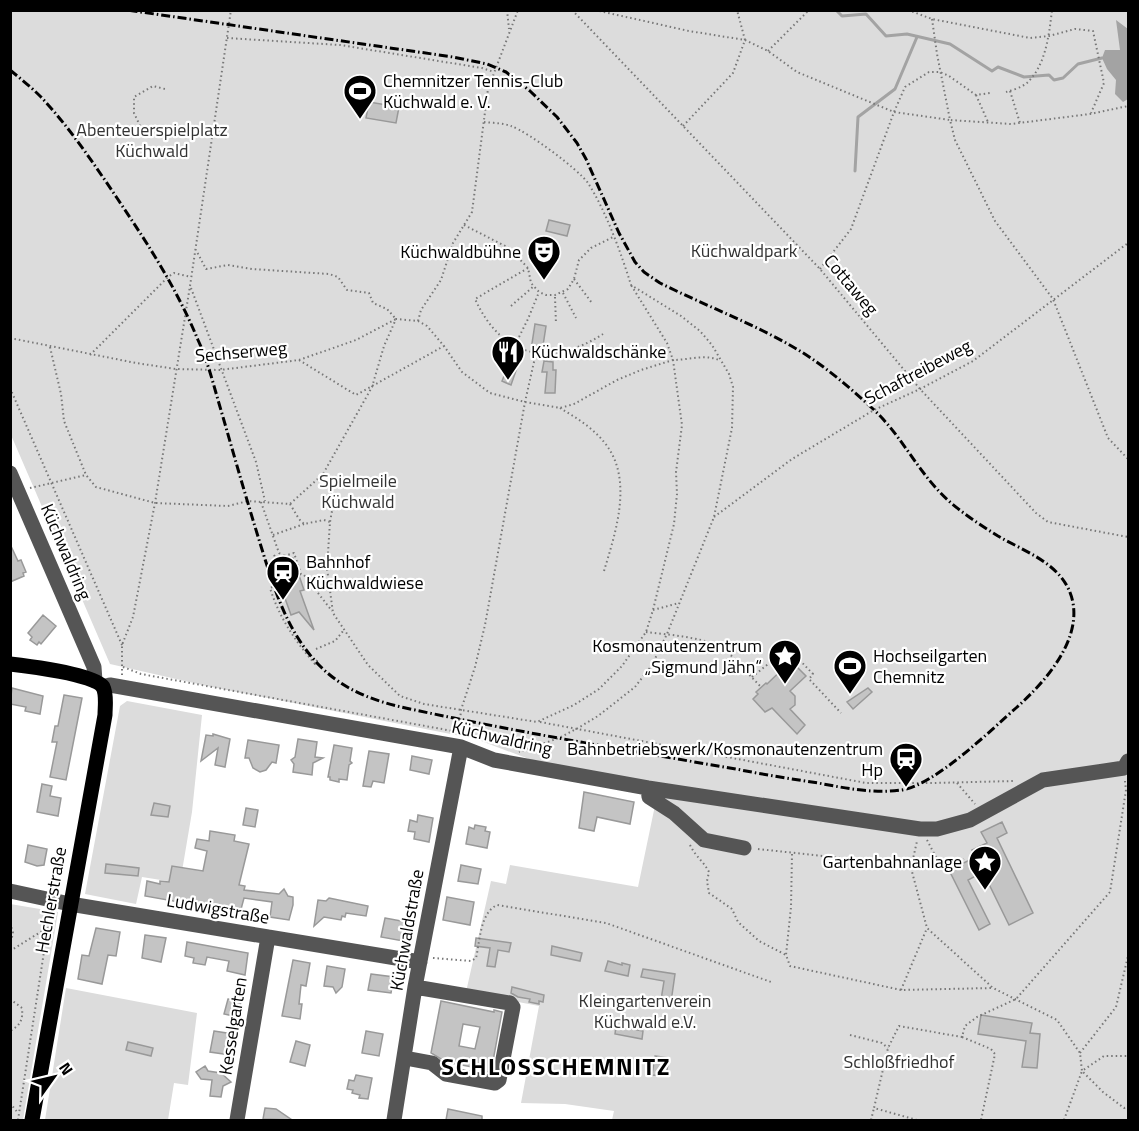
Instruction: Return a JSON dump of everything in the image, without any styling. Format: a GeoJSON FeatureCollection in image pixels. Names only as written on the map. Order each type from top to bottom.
{"type":"FeatureCollection","features":[{"type":"Feature","properties":{"kind":"main road"},"geometry":{"type":"LineString","coordinates":[[10,664],[86,677],[99,684]]}},
{"type":"Feature","properties":{"kind":"main road","name":"Hechlerstraße"},"geometry":{"type":"LineString","coordinates":[[25,1117],[70,904],[105,715],[105,694],[99,684]]}},
{"type":"Feature","properties":{"kind":"street","name":"Küchwaldring"},"geometry":{"type":"LineString","coordinates":[[10,473],[94,667],[99,684],[460,739],[494,760],[648,788],[923,829],[955,825],[981,815],[1043,780],[1126,764]]}},
{"type":"Feature","properties":{"kind":"street","name":"Küchwaldstraße"},"geometry":{"type":"LineString","coordinates":[[394,1120],[460,739]]}},
{"type":"Feature","properties":{"kind":"street"},"geometry":{"type":"LineString","coordinates":[[648,788],[650,797],[674,813],[704,840],[744,848]]}},
{"type":"Feature","properties":{"kind":"street","name":"Ludwigstraße"},"geometry":{"type":"LineString","coordinates":[[10,891],[70,904],[421,960]]}},
{"type":"Feature","properties":{"kind":"street","name":"Kesselgarten"},"geometry":{"type":"LineString","coordinates":[[237,1120],[268,937]]}},
{"type":"Feature","properties":{"kind":"street"},"geometry":{"type":"LineString","coordinates":[[405,1058],[432,1064],[446,1074],[495,1083],[499,1080],[513,1007],[510,1004],[416,987]]}},
{"type":"Feature","properties":{"kind":"path"},"geometry":{"type":"LineString","coordinates":[[122,645],[133,617],[155,503],[231,10]]}},
{"type":"Feature","properties":{"kind":"path"},"geometry":{"type":"LineString","coordinates":[[507,10],[509,29]]}},
{"type":"Feature","properties":{"kind":"path"},"geometry":{"type":"LineString","coordinates":[[418,321],[421,310],[441,280],[453,243],[472,212],[488,89],[518,10]]}},
{"type":"Feature","properties":{"kind":"path","name":"Cottaweg"},"geometry":{"type":"LineString","coordinates":[[572,10],[820,268],[920,389],[1036,513],[1048,522],[1128,537]]}},
{"type":"Feature","properties":{"kind":"path"},"geometry":{"type":"LineString","coordinates":[[594,10],[689,31],[745,40],[768,51],[797,72],[894,112],[951,120],[1020,123],[1090,114],[1128,106]]}},
{"type":"Feature","properties":{"kind":"path"},"geometry":{"type":"LineString","coordinates":[[682,127],[733,73],[745,40],[737,10]]}},
{"type":"Feature","properties":{"kind":"path"},"geometry":{"type":"LineString","coordinates":[[768,51],[809,10]]}},
{"type":"Feature","properties":{"kind":"path"},"geometry":{"type":"LineString","coordinates":[[908,10],[932,20],[1030,38],[1075,29],[1094,31],[1104,83],[1090,114]]}},
{"type":"Feature","properties":{"kind":"path"},"geometry":{"type":"LineString","coordinates":[[1006,92],[1026,84],[1036,71],[1049,36],[1052,10]]}},
{"type":"Feature","properties":{"kind":"path"},"geometry":{"type":"LineString","coordinates":[[932,20],[940,72],[955,140],[995,221],[1053,299],[1108,438],[1128,459]]}},
{"type":"Feature","properties":{"kind":"path"},"geometry":{"type":"LineString","coordinates":[[227,38],[340,45],[482,68],[494,72]]}},
{"type":"Feature","properties":{"kind":"path"},"geometry":{"type":"LineString","coordinates":[[820,268],[851,229],[905,87],[929,72],[940,72],[976,94],[988,122]]}},
{"type":"Feature","properties":{"kind":"path"},"geometry":{"type":"LineString","coordinates":[[142,130],[134,113],[134,97],[153,86],[165,89]]}},
{"type":"Feature","properties":{"kind":"path"},"geometry":{"type":"LineString","coordinates":[[1010,91],[1020,123]]}},
{"type":"Feature","properties":{"kind":"path"},"geometry":{"type":"LineString","coordinates":[[976,94],[990,93]]}},
{"type":"Feature","properties":{"kind":"path"},"geometry":{"type":"LineString","coordinates":[[484,122],[511,126],[531,137],[576,170],[587,182],[613,237],[631,285],[667,343],[673,360],[682,425],[676,472],[677,494],[674,524],[646,632],[622,666],[599,689],[574,705],[537,722]]}},
{"type":"Feature","properties":{"kind":"path"},"geometry":{"type":"LineString","coordinates":[[464,225],[509,248],[528,268],[528,275],[534,286],[546,295],[563,293],[574,279],[579,260],[591,248],[613,237]]}},
{"type":"Feature","properties":{"kind":"path","name":"Schaftreibeweg"},"geometry":{"type":"LineString","coordinates":[[714,517],[792,459],[874,410],[973,361],[1128,243]]}},
{"type":"Feature","properties":{"kind":"path"},"geometry":{"type":"LineString","coordinates":[[195,250],[206,269],[228,265],[252,269],[329,274],[338,277],[347,290],[369,293],[373,303],[387,309],[396,319],[418,321],[426,326],[444,346],[462,372],[475,384],[490,393],[560,408],[589,427],[604,442],[619,469],[621,488],[620,502],[604,571]]}},
{"type":"Feature","properties":{"kind":"path"},"geometry":{"type":"LineString","coordinates":[[528,268],[475,299],[484,319],[500,337],[536,353],[550,354],[585,346],[603,334]]}},
{"type":"Feature","properties":{"kind":"path"},"geometry":{"type":"LineString","coordinates":[[90,355],[168,277],[174,273],[191,277]]}},
{"type":"Feature","properties":{"kind":"path"},"geometry":{"type":"LineString","coordinates":[[574,279],[592,303]]}},
{"type":"Feature","properties":{"kind":"path"},"geometry":{"type":"LineString","coordinates":[[494,760],[559,738],[598,716],[635,687],[652,664],[667,634],[714,517],[732,428],[734,407],[731,381],[700,331],[681,316],[631,285]]}},
{"type":"Feature","properties":{"kind":"path"},"geometry":{"type":"LineString","coordinates":[[190,286],[256,462],[263,501],[273,535],[279,553],[284,556]]}},
{"type":"Feature","properties":{"kind":"path"},"geometry":{"type":"LineString","coordinates":[[511,306],[534,286]]}},
{"type":"Feature","properties":{"kind":"path"},"geometry":{"type":"LineString","coordinates":[[514,345],[539,292]]}},
{"type":"Feature","properties":{"kind":"path"},"geometry":{"type":"LineString","coordinates":[[563,293],[576,318]]}},
{"type":"Feature","properties":{"kind":"path"},"geometry":{"type":"LineString","coordinates":[[555,295],[556,324]]}},
{"type":"Feature","properties":{"kind":"path"},"geometry":{"type":"LineString","coordinates":[[50,348],[61,394],[64,421],[86,475],[96,487],[155,503],[228,506],[248,501],[263,501],[290,504],[323,474],[372,387],[384,346],[396,319]]}},
{"type":"Feature","properties":{"kind":"path","name":"Sechserweg"},"geometry":{"type":"LineString","coordinates":[[10,338],[50,348],[176,369],[220,370],[299,360],[356,340],[396,319]]}},
{"type":"Feature","properties":{"kind":"path"},"geometry":{"type":"LineString","coordinates":[[299,360],[357,395],[444,346]]}},
{"type":"Feature","properties":{"kind":"path"},"geometry":{"type":"LineString","coordinates":[[123,667],[141,674],[460,739],[461,710],[485,625],[536,353]]}},
{"type":"Feature","properties":{"kind":"path"},"geometry":{"type":"LineString","coordinates":[[560,408],[574,404],[617,380],[673,360],[689,360],[706,356],[720,360]]}},
{"type":"Feature","properties":{"kind":"path"},"geometry":{"type":"LineString","coordinates":[[10,388],[122,645],[123,667],[120,687]]}},
{"type":"Feature","properties":{"kind":"path"},"geometry":{"type":"LineString","coordinates":[[323,474],[331,484],[334,500],[327,567],[333,613]]}},
{"type":"Feature","properties":{"kind":"path"},"geometry":{"type":"LineString","coordinates":[[19,491],[52,481],[86,475]]}},
{"type":"Feature","properties":{"kind":"path"},"geometry":{"type":"LineString","coordinates":[[290,504],[298,519],[304,524]]}},
{"type":"Feature","properties":{"kind":"path"},"geometry":{"type":"LineString","coordinates":[[273,535],[304,524],[324,520],[330,522]]}},
{"type":"Feature","properties":{"kind":"path"},"geometry":{"type":"LineString","coordinates":[[279,553],[273,555],[278,562],[283,560],[284,556],[294,553],[301,574],[333,613],[368,665],[400,696],[424,704],[578,728],[866,783],[1022,780]]}},
{"type":"Feature","properties":{"kind":"path"},"geometry":{"type":"LineString","coordinates":[[301,574],[270,588],[282,618],[296,641],[315,664],[319,661],[318,659]]}},
{"type":"Feature","properties":{"kind":"path"},"geometry":{"type":"LineString","coordinates":[[653,610],[679,603]]}},
{"type":"Feature","properties":{"kind":"path"},"geometry":{"type":"LineString","coordinates":[[316,649],[335,641],[344,631]]}},
{"type":"Feature","properties":{"kind":"path"},"geometry":{"type":"LineString","coordinates":[[646,632],[708,642],[724,648],[761,687]]}},
{"type":"Feature","properties":{"kind":"path"},"geometry":{"type":"LineString","coordinates":[[752,677],[788,648],[813,674],[808,679],[841,713]]}},
{"type":"Feature","properties":{"kind":"path"},"geometry":{"type":"LineString","coordinates":[[962,1037],[965,1026],[977,1017],[1016,999],[1110,892],[1127,791],[1126,764]]}},
{"type":"Feature","properties":{"kind":"path"},"geometry":{"type":"LineString","coordinates":[[957,783],[977,806],[981,815]]}},
{"type":"Feature","properties":{"kind":"path"},"geometry":{"type":"LineString","coordinates":[[923,829],[927,843],[940,865],[946,867],[964,859]]}},
{"type":"Feature","properties":{"kind":"path"},"geometry":{"type":"LineString","coordinates":[[923,829],[911,868],[927,928],[993,988],[1057,1020],[1080,1053],[1082,1071],[1065,1120]]}},
{"type":"Feature","properties":{"kind":"path"},"geometry":{"type":"LineString","coordinates":[[687,839],[696,856],[706,865],[709,872],[707,881],[709,893],[732,909],[738,922],[759,941],[786,955]]}},
{"type":"Feature","properties":{"kind":"path"},"geometry":{"type":"LineString","coordinates":[[744,848],[851,860],[888,859],[911,868]]}},
{"type":"Feature","properties":{"kind":"path"},"geometry":{"type":"LineString","coordinates":[[792,854],[791,907],[786,955],[790,966],[901,990],[993,988]]}},
{"type":"Feature","properties":{"kind":"path"},"geometry":{"type":"LineString","coordinates":[[25,1117],[52,899]]}},
{"type":"Feature","properties":{"kind":"path"},"geometry":{"type":"LineString","coordinates":[[421,960],[471,961],[476,958],[484,920],[489,911],[497,905],[606,923],[771,982]]}},
{"type":"Feature","properties":{"kind":"path"},"geometry":{"type":"LineString","coordinates":[[10,923],[13,933],[10,945]]}},
{"type":"Feature","properties":{"kind":"path"},"geometry":{"type":"LineString","coordinates":[[10,951],[47,928]]}},
{"type":"Feature","properties":{"kind":"path"},"geometry":{"type":"LineString","coordinates":[[901,990],[927,928]]}},
{"type":"Feature","properties":{"kind":"path"},"geometry":{"type":"LineString","coordinates":[[1080,1053],[1116,1007],[1128,956]]}},
{"type":"Feature","properties":{"kind":"path"},"geometry":{"type":"LineString","coordinates":[[10,999],[22,1008],[23,1019],[17,1027],[10,1031]]}},
{"type":"Feature","properties":{"kind":"path"},"geometry":{"type":"LineString","coordinates":[[871,1120],[888,1047],[899,1026],[962,1037],[991,1049],[995,1054],[981,1120]]}},
{"type":"Feature","properties":{"kind":"path"},"geometry":{"type":"LineString","coordinates":[[850,1035],[882,1043],[888,1047]]}},
{"type":"Feature","properties":{"kind":"path"},"geometry":{"type":"LineString","coordinates":[[1082,1071],[1104,1056],[1128,1056]]}},
{"type":"Feature","properties":{"kind":"path"},"geometry":{"type":"LineString","coordinates":[[1082,1071],[1124,1108],[1128,1107]]}},
{"type":"Feature","properties":{"kind":"path"},"geometry":{"type":"LineString","coordinates":[[10,1103],[25,1117]]}},
{"type":"Feature","properties":{"kind":"path"},"geometry":{"type":"LineString","coordinates":[[874,1108],[917,1120]]}},
{"type":"Feature","properties":{"kind":"path"},"geometry":{"type":"LineString","coordinates":[[18,1120],[25,1117]]}},
{"type":"Feature","properties":{"kind":"green space","name":"Küchwaldpark"},"geometry":{"type":"Polygon","coordinates":[[[10,11],[1128,11],[1128,1120],[612,1120],[614,1111],[565,1104],[521,1103],[539,1006],[466,992],[491,881],[506,884],[510,865],[638,887],[658,791],[542,764],[476,739],[207,686],[110,664],[11,435],[10,11]]]}},
{"type":"Feature","properties":{"kind":"green space"},"geometry":{"type":"Polygon","coordinates":[[[127,701],[202,715],[192,812],[180,883],[142,877],[136,904],[85,894],[120,706],[127,701]]]}},
{"type":"Feature","properties":{"kind":"green space"},"geometry":{"type":"Polygon","coordinates":[[[10,904],[58,912],[23,1120],[11,1120],[10,904]]]}},
{"type":"Feature","properties":{"kind":"green space"},"geometry":{"type":"Polygon","coordinates":[[[66,988],[197,1013],[188,1085],[174,1083],[168,1120],[45,1120],[66,988]]]}},
{"type":"Feature","properties":{"kind":"shaded area"},"geometry":{"type":"Polygon","coordinates":[[[1116,20],[1128,29],[1128,99],[1123,102],[1115,94],[1116,80],[1102,58],[1105,50],[1120,50],[1116,20]]]}},
{"type":"Feature","properties":{"kind":"building"},"geometry":{"type":"Polygon","coordinates":[[[369,102],[399,107],[396,123],[366,118],[369,102]]]}},
{"type":"Feature","properties":{"kind":"building"},"geometry":{"type":"Polygon","coordinates":[[[549,220],[570,225],[567,236],[546,231],[549,220]]]}},
{"type":"Feature","properties":{"kind":"building"},"geometry":{"type":"Polygon","coordinates":[[[535,324],[546,326],[542,352],[531,350],[535,324]]]}},
{"type":"Feature","properties":{"kind":"building"},"geometry":{"type":"Polygon","coordinates":[[[511,359],[519,362],[511,385],[502,381],[511,359]]]}},
{"type":"Feature","properties":{"kind":"building"},"geometry":{"type":"Polygon","coordinates":[[[544,361],[553,362],[553,370],[556,370],[555,393],[545,393],[547,372],[542,372],[544,361]]]}},
{"type":"Feature","properties":{"kind":"building"},"geometry":{"type":"Polygon","coordinates":[[[10,544],[26,572],[23,573],[24,576],[10,582],[10,544]]]}},
{"type":"Feature","properties":{"kind":"building"},"geometry":{"type":"Polygon","coordinates":[[[293,558],[304,590],[300,591],[314,630],[299,612],[291,615],[273,565],[293,558]]]}},
{"type":"Feature","properties":{"kind":"building"},"geometry":{"type":"Polygon","coordinates":[[[43,615],[56,626],[41,644],[39,642],[37,645],[30,640],[32,637],[28,633],[43,615]]]}},
{"type":"Feature","properties":{"kind":"building"},"geometry":{"type":"Polygon","coordinates":[[[791,661],[806,676],[790,691],[795,696],[795,705],[790,709],[805,725],[797,734],[772,708],[765,712],[753,699],[758,694],[756,692],[791,661]]]}},
{"type":"Feature","properties":{"kind":"building"},"geometry":{"type":"Polygon","coordinates":[[[12,688],[43,696],[40,714],[25,711],[26,707],[10,704],[12,688]]]}},
{"type":"Feature","properties":{"kind":"building"},"geometry":{"type":"Polygon","coordinates":[[[868,688],[872,692],[853,709],[847,702],[868,688]]]}},
{"type":"Feature","properties":{"kind":"building"},"geometry":{"type":"Polygon","coordinates":[[[64,695],[82,698],[66,780],[50,777],[57,742],[52,742],[55,726],[58,726],[64,695]]]}},
{"type":"Feature","properties":{"kind":"building"},"geometry":{"type":"Polygon","coordinates":[[[213,734],[230,739],[225,767],[215,765],[218,748],[201,761],[206,735],[213,736],[213,734]]]}},
{"type":"Feature","properties":{"kind":"building"},"geometry":{"type":"Polygon","coordinates":[[[298,739],[317,742],[315,757],[323,758],[313,763],[312,775],[293,772],[294,764],[291,760],[295,757],[298,739]]]}},
{"type":"Feature","properties":{"kind":"building"},"geometry":{"type":"Polygon","coordinates":[[[248,740],[279,745],[276,763],[272,762],[266,770],[260,772],[253,768],[249,758],[245,758],[248,740]]]}},
{"type":"Feature","properties":{"kind":"building"},"geometry":{"type":"Polygon","coordinates":[[[334,745],[352,748],[350,761],[352,763],[349,765],[347,780],[339,779],[339,782],[330,780],[328,777],[334,745]]]}},
{"type":"Feature","properties":{"kind":"building"},"geometry":{"type":"Polygon","coordinates":[[[369,751],[389,754],[384,783],[373,781],[371,787],[363,786],[369,751]]]}},
{"type":"Feature","properties":{"kind":"building"},"geometry":{"type":"Polygon","coordinates":[[[412,756],[432,760],[429,774],[410,770],[412,756]]]}},
{"type":"Feature","properties":{"kind":"building"},"geometry":{"type":"Polygon","coordinates":[[[42,784],[52,786],[50,796],[61,798],[58,816],[37,812],[42,784]]]}},
{"type":"Feature","properties":{"kind":"building"},"geometry":{"type":"Polygon","coordinates":[[[584,792],[634,802],[630,824],[597,817],[594,831],[579,828],[584,792]]]}},
{"type":"Feature","properties":{"kind":"building"},"geometry":{"type":"Polygon","coordinates":[[[154,803],[170,806],[168,817],[151,815],[154,803]]]}},
{"type":"Feature","properties":{"kind":"building"},"geometry":{"type":"Polygon","coordinates":[[[246,808],[258,810],[255,827],[243,825],[246,808]]]}},
{"type":"Feature","properties":{"kind":"building"},"geometry":{"type":"Polygon","coordinates":[[[418,815],[433,818],[429,842],[414,839],[415,832],[408,831],[410,820],[417,822],[418,815]]]}},
{"type":"Feature","properties":{"kind":"building"},"geometry":{"type":"Polygon","coordinates":[[[1002,822],[1007,833],[997,838],[1033,913],[1009,925],[983,872],[968,880],[990,924],[979,930],[949,870],[976,857],[972,850],[987,843],[981,832],[1002,822]]]}},
{"type":"Feature","properties":{"kind":"building"},"geometry":{"type":"Polygon","coordinates":[[[475,825],[486,827],[485,831],[490,832],[487,848],[466,844],[469,827],[474,829],[475,825]]]}},
{"type":"Feature","properties":{"kind":"building"},"geometry":{"type":"Polygon","coordinates":[[[210,831],[235,835],[234,841],[249,844],[239,885],[245,886],[244,890],[279,894],[284,889],[288,896],[293,897],[289,920],[270,917],[272,902],[244,898],[240,913],[145,896],[147,881],[160,884],[160,881],[169,882],[172,866],[203,871],[207,851],[195,848],[197,839],[209,841],[210,831]]]}},
{"type":"Feature","properties":{"kind":"building"},"geometry":{"type":"Polygon","coordinates":[[[28,845],[47,849],[44,865],[37,866],[25,862],[28,845]]]}},
{"type":"Feature","properties":{"kind":"building"},"geometry":{"type":"Polygon","coordinates":[[[106,864],[139,868],[138,876],[105,873],[106,864]]]}},
{"type":"Feature","properties":{"kind":"building"},"geometry":{"type":"Polygon","coordinates":[[[461,865],[481,869],[478,884],[458,881],[461,865]]]}},
{"type":"Feature","properties":{"kind":"building"},"geometry":{"type":"Polygon","coordinates":[[[447,897],[474,902],[470,925],[443,920],[447,897]]]}},
{"type":"Feature","properties":{"kind":"building"},"geometry":{"type":"Polygon","coordinates":[[[329,898],[368,906],[366,916],[346,913],[341,920],[324,917],[314,926],[318,900],[326,901],[329,898]]]}},
{"type":"Feature","properties":{"kind":"building"},"geometry":{"type":"Polygon","coordinates":[[[385,918],[407,922],[403,941],[381,937],[385,918]]]}},
{"type":"Feature","properties":{"kind":"building"},"geometry":{"type":"Polygon","coordinates":[[[96,928],[120,932],[116,956],[108,955],[102,984],[78,979],[82,955],[89,956],[96,928]]]}},
{"type":"Feature","properties":{"kind":"building"},"geometry":{"type":"Polygon","coordinates":[[[145,935],[166,938],[161,962],[142,958],[145,935]]]}},
{"type":"Feature","properties":{"kind":"building"},"geometry":{"type":"Polygon","coordinates":[[[476,938],[511,943],[509,952],[498,950],[495,967],[487,966],[490,948],[475,946],[476,938]]]}},
{"type":"Feature","properties":{"kind":"building"},"geometry":{"type":"Polygon","coordinates":[[[187,942],[248,953],[245,975],[227,971],[229,961],[207,957],[205,965],[193,963],[194,958],[185,956],[187,942]]]}},
{"type":"Feature","properties":{"kind":"building"},"geometry":{"type":"Polygon","coordinates":[[[552,946],[582,953],[580,961],[551,955],[552,946]]]}},
{"type":"Feature","properties":{"kind":"building"},"geometry":{"type":"Polygon","coordinates":[[[293,960],[310,963],[306,986],[301,985],[300,1019],[282,1016],[293,960]]]}},
{"type":"Feature","properties":{"kind":"building"},"geometry":{"type":"Polygon","coordinates":[[[608,961],[630,965],[628,976],[605,971],[608,961]]]}},
{"type":"Feature","properties":{"kind":"building"},"geometry":{"type":"Polygon","coordinates":[[[327,966],[345,969],[342,987],[336,993],[333,987],[324,986],[327,966]]]}},
{"type":"Feature","properties":{"kind":"building"},"geometry":{"type":"Polygon","coordinates":[[[643,969],[675,974],[671,1002],[661,1000],[664,981],[641,977],[643,969]]]}},
{"type":"Feature","properties":{"kind":"building"},"geometry":{"type":"Polygon","coordinates":[[[371,974],[394,977],[391,993],[368,990],[371,974]]]}},
{"type":"Feature","properties":{"kind":"building"},"geometry":{"type":"Polygon","coordinates":[[[512,987],[544,995],[543,1002],[539,1001],[539,1004],[529,1002],[530,999],[518,997],[511,993],[512,987]]]}},
{"type":"Feature","properties":{"kind":"building"},"geometry":{"type":"Polygon","coordinates":[[[228,999],[241,1001],[238,1017],[224,1014],[228,999]]]}},
{"type":"Feature","properties":{"kind":"building"},"geometry":{"type":"Polygon","coordinates":[[[441,1001],[502,1012],[491,1072],[446,1062],[431,1053],[441,1001]],[[463,1024],[459,1046],[475,1049],[480,1027],[463,1024]]]}},
{"type":"Feature","properties":{"kind":"building"},"geometry":{"type":"Polygon","coordinates":[[[981,1015],[1032,1023],[1030,1033],[1040,1034],[1037,1068],[1022,1067],[1026,1041],[978,1034],[981,1015]]]}},
{"type":"Feature","properties":{"kind":"building"},"geometry":{"type":"Polygon","coordinates":[[[616,1026],[643,1031],[642,1039],[615,1034],[616,1026]]]}},
{"type":"Feature","properties":{"kind":"building"},"geometry":{"type":"Polygon","coordinates":[[[214,1031],[233,1034],[234,1041],[230,1055],[210,1052],[214,1031]]]}},
{"type":"Feature","properties":{"kind":"building"},"geometry":{"type":"Polygon","coordinates":[[[366,1031],[383,1034],[379,1056],[362,1053],[366,1031]]]}},
{"type":"Feature","properties":{"kind":"building"},"geometry":{"type":"Polygon","coordinates":[[[296,1041],[310,1045],[305,1066],[290,1062],[296,1041]]]}},
{"type":"Feature","properties":{"kind":"building"},"geometry":{"type":"Polygon","coordinates":[[[128,1042],[153,1048],[151,1056],[126,1050],[128,1042]]]}},
{"type":"Feature","properties":{"kind":"building"},"geometry":{"type":"Polygon","coordinates":[[[655,1056],[669,1058],[666,1076],[652,1075],[655,1056]]]}},
{"type":"Feature","properties":{"kind":"building"},"geometry":{"type":"Polygon","coordinates":[[[205,1066],[208,1071],[221,1073],[231,1082],[223,1086],[221,1097],[210,1096],[212,1080],[201,1079],[196,1072],[205,1066]]]}},
{"type":"Feature","properties":{"kind":"building"},"geometry":{"type":"Polygon","coordinates":[[[356,1075],[372,1078],[368,1099],[359,1098],[360,1095],[347,1089],[349,1080],[354,1081],[356,1075]]]}},
{"type":"Feature","properties":{"kind":"building"},"geometry":{"type":"Polygon","coordinates":[[[265,1108],[276,1109],[292,1120],[263,1119],[265,1108]]]}},
{"type":"Feature","properties":{"kind":"building"},"geometry":{"type":"Polygon","coordinates":[[[448,1109],[482,1116],[482,1120],[446,1120],[448,1109]]]}},
{"type":"Feature","properties":{"kind":"waterway"},"geometry":{"type":"LineString","coordinates":[[836,10],[842,16],[866,14],[886,36],[907,34],[950,44],[992,71],[998,67],[1024,77],[1049,75],[1054,80],[1063,78],[1078,64],[1102,58]]}},
{"type":"Feature","properties":{"kind":"waterway"},"geometry":{"type":"LineString","coordinates":[[855,171],[858,117],[895,89],[917,37]]}},
{"type":"Feature","properties":{"kind":"railway"},"geometry":{"type":"LineString","coordinates":[[10,70],[41,97],[72,134],[129,215],[171,285],[190,321],[212,378],[260,543],[283,610],[310,655],[332,677],[343,684],[365,696],[402,707],[537,734],[849,788],[891,791],[914,786],[929,779],[961,756],[1027,698],[1058,661],[1071,633],[1074,618],[1069,590],[1054,570],[1033,555],[998,536],[950,502],[929,480],[883,419],[855,392],[819,364],[784,342],[660,283],[644,272],[635,262],[619,233],[577,143],[557,117],[506,72],[487,64],[453,57],[127,10]]}},
{"type":"Feature","properties":{"kind":"place","name":"Chemnitzer Tennis-Club Küchwald e. V."},"geometry":{"type":"Point","coordinates":[360,120]}},
{"type":"Feature","properties":{"kind":"place","name":"Küchwaldbühne"},"geometry":{"type":"Point","coordinates":[544,281]}},
{"type":"Feature","properties":{"kind":"place","name":"Küchwaldschänke"},"geometry":{"type":"Point","coordinates":[508,381]}},
{"type":"Feature","properties":{"kind":"place","name":"Bahnhof Küchwaldwiese"},"geometry":{"type":"Point","coordinates":[283,601]}},
{"type":"Feature","properties":{"kind":"place","name":"Kosmonautenzentrum „Sigmund Jähn“"},"geometry":{"type":"Point","coordinates":[785,685]}},
{"type":"Feature","properties":{"kind":"place","name":"Hochseilgarten Chemnitz"},"geometry":{"type":"Point","coordinates":[850,695]}},
{"type":"Feature","properties":{"kind":"place","name":"Bahnbetriebswerk/Kosmonautenzentrum Hp"},"geometry":{"type":"Point","coordinates":[906,788]}},
{"type":"Feature","properties":{"kind":"place","name":"Gartenbahnanlage"},"geometry":{"type":"Point","coordinates":[985,891]}},
{"type":"Feature","properties":{"kind":"district","name":"SCHLOSSCHEMNITZ"},"geometry":{"type":"Point","coordinates":[556,1067]}},
{"type":"Feature","properties":{"kind":"park label","name":"Abenteuerspielplatz Küchwald"},"geometry":{"type":"Point","coordinates":[152,140]}},
{"type":"Feature","properties":{"kind":"park label","name":"Spielmeile Küchwald"},"geometry":{"type":"Point","coordinates":[358,491]}},
{"type":"Feature","properties":{"kind":"park label","name":"Kleingartenverein Küchwald e.V."},"geometry":{"type":"Point","coordinates":[645,1011]}},
{"type":"Feature","properties":{"kind":"park label","name":"Schloßfriedhof"},"geometry":{"type":"Point","coordinates":[899,1062]}}]}
